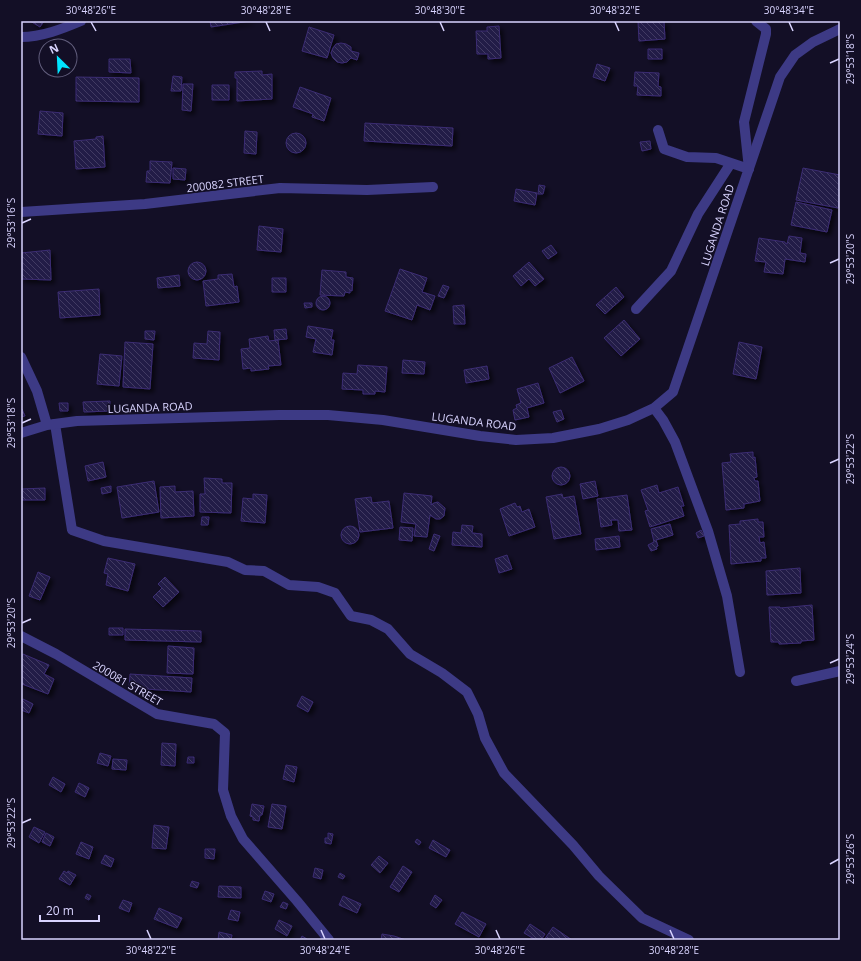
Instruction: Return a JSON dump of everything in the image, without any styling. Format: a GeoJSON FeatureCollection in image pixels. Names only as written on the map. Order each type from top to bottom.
{"type":"FeatureCollection","features":[{"type":"Feature","properties":{"kind":"street"},"geometry":{"type":"LineString","coordinates":[[21,37],[29,37],[55,31],[81,21]]}},
{"type":"Feature","properties":{"kind":"street"},"geometry":{"type":"LineString","coordinates":[[658,130],[664,148],[687,157],[716,158],[749,169],[744,122],[766,34],[766,29],[756,21]]}},
{"type":"Feature","properties":{"kind":"street","name":"LUGANDA ROAD"},"geometry":{"type":"LineString","coordinates":[[21,433],[51,425],[77,421],[328,415],[383,420],[480,436],[524,440],[553,438],[599,429],[628,420],[654,408],[673,392],[780,78],[795,55],[814,42],[840,29]]}},
{"type":"Feature","properties":{"kind":"street"},"geometry":{"type":"LineString","coordinates":[[636,309],[671,271],[698,214],[731,163]]}},
{"type":"Feature","properties":{"kind":"street","name":"200082 STREET"},"geometry":{"type":"LineString","coordinates":[[21,212],[145,204],[280,188],[367,190],[433,187]]}},
{"type":"Feature","properties":{"kind":"street"},"geometry":{"type":"LineString","coordinates":[[21,357],[51,425],[72,530],[104,541],[228,562],[245,570],[264,571],[289,585],[318,587],[335,593],[351,616],[371,620],[388,629],[410,654],[442,673],[467,692],[478,714],[485,738],[504,773],[573,845],[600,876],[642,918],[689,940]]}},
{"type":"Feature","properties":{"kind":"street"},"geometry":{"type":"LineString","coordinates":[[654,408],[663,420],[675,442],[708,531],[726,596],[740,672]]}},
{"type":"Feature","properties":{"kind":"street","name":"200081 STREET"},"geometry":{"type":"LineString","coordinates":[[21,636],[56,654],[156,714],[214,724],[225,733],[223,790],[230,816],[243,839],[329,940]]}},
{"type":"Feature","properties":{"kind":"street"},"geometry":{"type":"LineString","coordinates":[[796,680],[840,671]]}},
{"type":"Feature","properties":{"kind":"building"},"geometry":{"type":"Polygon","coordinates":[[[30,21],[44,21],[40,27],[30,21]]]}},
{"type":"Feature","properties":{"kind":"building"},"geometry":{"type":"Polygon","coordinates":[[[210,21],[250,21],[211,27],[210,21]]]}},
{"type":"Feature","properties":{"kind":"building"},"geometry":{"type":"Polygon","coordinates":[[[638,21],[664,21],[665,39],[639,41],[638,21]]]}},
{"type":"Feature","properties":{"kind":"building"},"geometry":{"type":"Polygon","coordinates":[[[499,26],[501,58],[488,59],[488,54],[477,54],[476,31],[487,31],[487,27],[499,26]]]}},
{"type":"Feature","properties":{"kind":"building"},"geometry":{"type":"Polygon","coordinates":[[[309,27],[334,35],[327,58],[302,51],[309,27]]]}},
{"type":"Feature","properties":{"kind":"building"},"geometry":{"type":"Polygon","coordinates":[[[341,43],[351,47],[351,51],[359,53],[357,60],[351,58],[347,62],[342,63],[337,62],[333,58],[331,53],[333,48],[336,44],[341,43]]]}},
{"type":"Feature","properties":{"kind":"building"},"geometry":{"type":"Polygon","coordinates":[[[648,49],[662,49],[662,59],[648,59],[648,49]]]}},
{"type":"Feature","properties":{"kind":"building"},"geometry":{"type":"Polygon","coordinates":[[[109,59],[130,59],[131,73],[109,72],[109,59]]]}},
{"type":"Feature","properties":{"kind":"building"},"geometry":{"type":"Polygon","coordinates":[[[597,64],[610,68],[605,81],[593,77],[597,64]]]}},
{"type":"Feature","properties":{"kind":"building"},"geometry":{"type":"Polygon","coordinates":[[[262,71],[262,75],[272,74],[272,99],[237,101],[237,78],[235,78],[235,72],[262,71]]]}},
{"type":"Feature","properties":{"kind":"building"},"geometry":{"type":"Polygon","coordinates":[[[635,72],[659,73],[658,86],[661,87],[661,96],[637,95],[638,86],[634,86],[635,72]]]}},
{"type":"Feature","properties":{"kind":"building"},"geometry":{"type":"Polygon","coordinates":[[[173,76],[182,77],[181,91],[171,91],[173,76]]]}},
{"type":"Feature","properties":{"kind":"building"},"geometry":{"type":"Polygon","coordinates":[[[78,77],[139,78],[139,102],[76,101],[76,78],[78,77]]]}},
{"type":"Feature","properties":{"kind":"building"},"geometry":{"type":"Polygon","coordinates":[[[183,84],[193,84],[191,111],[182,110],[183,84]]]}},
{"type":"Feature","properties":{"kind":"building"},"geometry":{"type":"Polygon","coordinates":[[[212,85],[229,85],[229,100],[212,100],[212,85]]]}},
{"type":"Feature","properties":{"kind":"building"},"geometry":{"type":"Polygon","coordinates":[[[300,87],[331,98],[324,121],[312,117],[313,114],[293,107],[300,87]]]}},
{"type":"Feature","properties":{"kind":"building"},"geometry":{"type":"Polygon","coordinates":[[[40,111],[63,113],[62,136],[38,134],[40,111]]]}},
{"type":"Feature","properties":{"kind":"building"},"geometry":{"type":"Polygon","coordinates":[[[365,123],[453,128],[452,146],[364,141],[365,123]]]}},
{"type":"Feature","properties":{"kind":"building"},"geometry":{"type":"Polygon","coordinates":[[[245,131],[257,132],[256,154],[244,153],[245,131]]]}},
{"type":"Feature","properties":{"kind":"building"},"geometry":{"type":"Polygon","coordinates":[[[296,133],[303,136],[306,143],[303,150],[296,153],[289,150],[286,143],[289,136],[296,133]]]}},
{"type":"Feature","properties":{"kind":"building"},"geometry":{"type":"Polygon","coordinates":[[[103,136],[105,167],[76,169],[74,141],[96,139],[96,137],[103,136]]]}},
{"type":"Feature","properties":{"kind":"building"},"geometry":{"type":"Polygon","coordinates":[[[650,141],[651,149],[642,151],[640,142],[650,141]]]}},
{"type":"Feature","properties":{"kind":"building"},"geometry":{"type":"Polygon","coordinates":[[[150,161],[172,162],[170,183],[146,182],[147,171],[150,171],[150,161]]]}},
{"type":"Feature","properties":{"kind":"building"},"geometry":{"type":"Polygon","coordinates":[[[173,168],[186,169],[185,180],[173,179],[173,168]]]}},
{"type":"Feature","properties":{"kind":"building"},"geometry":{"type":"Polygon","coordinates":[[[803,168],[840,175],[840,198],[838,208],[796,200],[803,168]]]}},
{"type":"Feature","properties":{"kind":"building"},"geometry":{"type":"Polygon","coordinates":[[[539,185],[545,186],[543,194],[538,194],[539,185]]]}},
{"type":"Feature","properties":{"kind":"building"},"geometry":{"type":"Polygon","coordinates":[[[516,189],[537,193],[535,205],[514,201],[516,189]]]}},
{"type":"Feature","properties":{"kind":"building"},"geometry":{"type":"Polygon","coordinates":[[[796,202],[832,210],[827,232],[791,225],[796,202]]]}},
{"type":"Feature","properties":{"kind":"building"},"geometry":{"type":"Polygon","coordinates":[[[259,226],[283,229],[281,252],[257,250],[259,226]]]}},
{"type":"Feature","properties":{"kind":"building"},"geometry":{"type":"Polygon","coordinates":[[[789,236],[802,238],[800,253],[806,254],[805,262],[785,259],[783,274],[764,272],[766,262],[755,261],[759,238],[785,242],[787,244],[789,236]]]}},
{"type":"Feature","properties":{"kind":"building"},"geometry":{"type":"Polygon","coordinates":[[[551,245],[557,253],[548,259],[542,251],[551,245]]]}},
{"type":"Feature","properties":{"kind":"building"},"geometry":{"type":"Polygon","coordinates":[[[50,250],[51,280],[21,279],[21,253],[50,250]]]}},
{"type":"Feature","properties":{"kind":"building"},"geometry":{"type":"Polygon","coordinates":[[[197,262],[203,265],[206,271],[203,277],[197,280],[191,277],[188,271],[191,265],[197,262]]]}},
{"type":"Feature","properties":{"kind":"building"},"geometry":{"type":"Polygon","coordinates":[[[529,262],[544,279],[535,286],[529,279],[521,286],[513,276],[529,262]]]}},
{"type":"Feature","properties":{"kind":"building"},"geometry":{"type":"Polygon","coordinates":[[[400,269],[427,278],[422,292],[435,296],[430,310],[417,305],[412,320],[385,311],[400,269]]]}},
{"type":"Feature","properties":{"kind":"building"},"geometry":{"type":"Polygon","coordinates":[[[322,270],[346,272],[346,277],[353,278],[352,291],[350,290],[350,293],[345,292],[344,296],[320,295],[322,270]]]}},
{"type":"Feature","properties":{"kind":"building"},"geometry":{"type":"Polygon","coordinates":[[[232,274],[234,287],[237,286],[239,302],[206,306],[203,281],[218,279],[218,275],[232,274]]]}},
{"type":"Feature","properties":{"kind":"building"},"geometry":{"type":"Polygon","coordinates":[[[179,275],[180,286],[158,288],[157,278],[179,275]]]}},
{"type":"Feature","properties":{"kind":"building"},"geometry":{"type":"Polygon","coordinates":[[[272,278],[286,278],[286,292],[272,292],[272,278]]]}},
{"type":"Feature","properties":{"kind":"building"},"geometry":{"type":"Polygon","coordinates":[[[443,285],[449,287],[444,298],[438,296],[443,285]]]}},
{"type":"Feature","properties":{"kind":"building"},"geometry":{"type":"Polygon","coordinates":[[[616,287],[624,297],[605,314],[596,305],[616,287]]]}},
{"type":"Feature","properties":{"kind":"building"},"geometry":{"type":"Polygon","coordinates":[[[99,289],[100,315],[60,318],[58,292],[99,289]]]}},
{"type":"Feature","properties":{"kind":"building"},"geometry":{"type":"Polygon","coordinates":[[[323,296],[328,298],[330,303],[328,308],[323,310],[318,308],[316,303],[318,298],[323,296]]]}},
{"type":"Feature","properties":{"kind":"building"},"geometry":{"type":"Polygon","coordinates":[[[304,303],[312,303],[312,307],[305,308],[304,303]]]}},
{"type":"Feature","properties":{"kind":"building"},"geometry":{"type":"Polygon","coordinates":[[[464,305],[465,324],[454,324],[453,306],[464,305]]]}},
{"type":"Feature","properties":{"kind":"building"},"geometry":{"type":"Polygon","coordinates":[[[624,320],[640,339],[621,356],[604,338],[624,320]]]}},
{"type":"Feature","properties":{"kind":"building"},"geometry":{"type":"Polygon","coordinates":[[[308,326],[333,330],[331,340],[334,340],[332,355],[313,352],[316,339],[306,337],[308,326]]]}},
{"type":"Feature","properties":{"kind":"building"},"geometry":{"type":"Polygon","coordinates":[[[286,329],[287,339],[275,340],[274,330],[286,329]]]}},
{"type":"Feature","properties":{"kind":"building"},"geometry":{"type":"Polygon","coordinates":[[[145,331],[155,331],[154,340],[145,339],[145,331]]]}},
{"type":"Feature","properties":{"kind":"building"},"geometry":{"type":"Polygon","coordinates":[[[208,331],[220,332],[219,360],[193,358],[194,343],[207,344],[208,331]]]}},
{"type":"Feature","properties":{"kind":"building"},"geometry":{"type":"Polygon","coordinates":[[[268,336],[269,341],[278,340],[281,365],[268,366],[269,369],[251,371],[251,368],[243,369],[241,349],[250,348],[249,339],[268,336]]]}},
{"type":"Feature","properties":{"kind":"building"},"geometry":{"type":"Polygon","coordinates":[[[125,342],[153,344],[150,389],[123,387],[125,342]]]}},
{"type":"Feature","properties":{"kind":"building"},"geometry":{"type":"Polygon","coordinates":[[[739,342],[762,347],[756,379],[733,374],[739,342]]]}},
{"type":"Feature","properties":{"kind":"building"},"geometry":{"type":"Polygon","coordinates":[[[100,354],[122,356],[119,386],[97,384],[100,354]]]}},
{"type":"Feature","properties":{"kind":"building"},"geometry":{"type":"Polygon","coordinates":[[[572,357],[584,381],[560,393],[549,368],[572,357]]]}},
{"type":"Feature","properties":{"kind":"building"},"geometry":{"type":"Polygon","coordinates":[[[403,360],[425,362],[424,374],[402,373],[403,360]]]}},
{"type":"Feature","properties":{"kind":"building"},"geometry":{"type":"Polygon","coordinates":[[[358,365],[387,367],[385,392],[375,391],[375,394],[363,394],[363,390],[342,389],[343,373],[357,374],[358,365]]]}},
{"type":"Feature","properties":{"kind":"building"},"geometry":{"type":"Polygon","coordinates":[[[487,366],[489,379],[466,383],[464,370],[487,366]]]}},
{"type":"Feature","properties":{"kind":"building"},"geometry":{"type":"Polygon","coordinates":[[[538,383],[544,403],[527,408],[529,417],[515,420],[513,410],[517,408],[516,405],[521,403],[517,389],[538,383]]]}},
{"type":"Feature","properties":{"kind":"building"},"geometry":{"type":"Polygon","coordinates":[[[110,401],[110,411],[84,412],[83,402],[110,401]]]}},
{"type":"Feature","properties":{"kind":"building"},"geometry":{"type":"Polygon","coordinates":[[[59,403],[68,403],[68,411],[60,411],[59,403]]]}},
{"type":"Feature","properties":{"kind":"building"},"geometry":{"type":"Polygon","coordinates":[[[22,409],[25,416],[21,417],[22,409]]]}},
{"type":"Feature","properties":{"kind":"building"},"geometry":{"type":"Polygon","coordinates":[[[561,410],[564,419],[557,422],[553,412],[561,410]]]}},
{"type":"Feature","properties":{"kind":"building"},"geometry":{"type":"Polygon","coordinates":[[[753,452],[757,477],[754,478],[755,481],[758,481],[760,501],[744,504],[744,508],[726,510],[722,463],[731,462],[730,454],[753,452]]]}},
{"type":"Feature","properties":{"kind":"building"},"geometry":{"type":"Polygon","coordinates":[[[103,462],[106,477],[88,481],[85,466],[103,462]]]}},
{"type":"Feature","properties":{"kind":"building"},"geometry":{"type":"Polygon","coordinates":[[[557,467],[565,467],[570,472],[568,483],[565,485],[557,485],[552,480],[552,472],[557,467]]]}},
{"type":"Feature","properties":{"kind":"building"},"geometry":{"type":"Polygon","coordinates":[[[204,478],[222,479],[222,483],[232,483],[231,513],[200,512],[200,494],[205,494],[204,478]]]}},
{"type":"Feature","properties":{"kind":"building"},"geometry":{"type":"Polygon","coordinates":[[[154,481],[159,512],[122,518],[117,487],[154,481]]]}},
{"type":"Feature","properties":{"kind":"building"},"geometry":{"type":"Polygon","coordinates":[[[595,481],[598,496],[583,499],[580,484],[595,481]]]}},
{"type":"Feature","properties":{"kind":"building"},"geometry":{"type":"Polygon","coordinates":[[[657,485],[659,493],[678,487],[684,506],[681,506],[684,516],[650,527],[645,511],[648,510],[641,490],[657,485]]]}},
{"type":"Feature","properties":{"kind":"building"},"geometry":{"type":"Polygon","coordinates":[[[111,486],[111,492],[102,494],[101,488],[111,486]]]}},
{"type":"Feature","properties":{"kind":"building"},"geometry":{"type":"Polygon","coordinates":[[[175,486],[175,492],[193,491],[194,516],[161,518],[160,487],[175,486]]]}},
{"type":"Feature","properties":{"kind":"building"},"geometry":{"type":"Polygon","coordinates":[[[45,488],[45,500],[21,500],[21,489],[45,488]]]}},
{"type":"Feature","properties":{"kind":"building"},"geometry":{"type":"Polygon","coordinates":[[[404,493],[432,496],[431,505],[438,502],[445,508],[444,516],[440,519],[436,519],[430,515],[427,537],[414,536],[416,524],[401,522],[404,493]]]}},
{"type":"Feature","properties":{"kind":"building"},"geometry":{"type":"Polygon","coordinates":[[[253,494],[267,495],[265,523],[241,521],[243,498],[253,499],[253,494]]]}},
{"type":"Feature","properties":{"kind":"building"},"geometry":{"type":"Polygon","coordinates":[[[562,494],[563,498],[574,496],[581,534],[554,539],[546,497],[562,494]]]}},
{"type":"Feature","properties":{"kind":"building"},"geometry":{"type":"Polygon","coordinates":[[[627,495],[632,530],[619,531],[618,520],[611,520],[612,525],[601,527],[597,499],[627,495]]]}},
{"type":"Feature","properties":{"kind":"building"},"geometry":{"type":"Polygon","coordinates":[[[371,497],[372,503],[389,501],[393,528],[360,532],[355,499],[371,497]]]}},
{"type":"Feature","properties":{"kind":"building"},"geometry":{"type":"Polygon","coordinates":[[[515,503],[517,507],[520,506],[522,512],[529,509],[535,527],[509,536],[500,509],[515,503]]]}},
{"type":"Feature","properties":{"kind":"building"},"geometry":{"type":"Polygon","coordinates":[[[202,517],[209,517],[208,525],[201,525],[202,517]]]}},
{"type":"Feature","properties":{"kind":"building"},"geometry":{"type":"Polygon","coordinates":[[[758,519],[758,522],[763,522],[764,537],[759,537],[760,543],[764,542],[766,558],[761,558],[761,561],[731,564],[729,525],[740,524],[740,521],[758,519]]]}},
{"type":"Feature","properties":{"kind":"building"},"geometry":{"type":"Polygon","coordinates":[[[670,524],[673,535],[656,540],[658,546],[656,547],[657,549],[651,551],[648,545],[654,542],[651,529],[670,524]]]}},
{"type":"Feature","properties":{"kind":"building"},"geometry":{"type":"Polygon","coordinates":[[[462,525],[473,526],[472,533],[482,534],[482,547],[452,545],[453,532],[461,533],[462,525]]]}},
{"type":"Feature","properties":{"kind":"building"},"geometry":{"type":"Polygon","coordinates":[[[350,526],[356,529],[359,535],[356,541],[350,544],[344,541],[341,535],[344,529],[350,526]]]}},
{"type":"Feature","properties":{"kind":"building"},"geometry":{"type":"Polygon","coordinates":[[[400,527],[413,528],[412,541],[399,540],[400,527]]]}},
{"type":"Feature","properties":{"kind":"building"},"geometry":{"type":"Polygon","coordinates":[[[701,530],[704,536],[698,538],[696,533],[701,530]]]}},
{"type":"Feature","properties":{"kind":"building"},"geometry":{"type":"Polygon","coordinates":[[[434,534],[440,536],[434,551],[429,549],[434,534]]]}},
{"type":"Feature","properties":{"kind":"building"},"geometry":{"type":"Polygon","coordinates":[[[619,536],[620,547],[596,550],[595,539],[619,536]]]}},
{"type":"Feature","properties":{"kind":"building"},"geometry":{"type":"Polygon","coordinates":[[[507,555],[512,569],[499,573],[495,559],[507,555]]]}},
{"type":"Feature","properties":{"kind":"building"},"geometry":{"type":"Polygon","coordinates":[[[108,558],[135,564],[128,591],[106,585],[108,574],[104,573],[108,558]]]}},
{"type":"Feature","properties":{"kind":"building"},"geometry":{"type":"Polygon","coordinates":[[[800,568],[801,593],[767,595],[766,571],[800,568]]]}},
{"type":"Feature","properties":{"kind":"building"},"geometry":{"type":"Polygon","coordinates":[[[38,572],[50,577],[40,600],[29,596],[38,572]]]}},
{"type":"Feature","properties":{"kind":"building"},"geometry":{"type":"Polygon","coordinates":[[[165,577],[179,592],[163,607],[153,597],[162,588],[158,584],[165,577]]]}},
{"type":"Feature","properties":{"kind":"building"},"geometry":{"type":"Polygon","coordinates":[[[812,605],[814,640],[801,641],[801,643],[779,644],[779,642],[771,642],[769,607],[780,608],[812,605]]]}},
{"type":"Feature","properties":{"kind":"building"},"geometry":{"type":"Polygon","coordinates":[[[109,628],[123,628],[123,635],[109,635],[109,628]]]}},
{"type":"Feature","properties":{"kind":"building"},"geometry":{"type":"Polygon","coordinates":[[[125,629],[201,631],[201,642],[125,640],[125,629]]]}},
{"type":"Feature","properties":{"kind":"building"},"geometry":{"type":"Polygon","coordinates":[[[168,646],[194,648],[193,674],[167,673],[168,646]]]}},
{"type":"Feature","properties":{"kind":"building"},"geometry":{"type":"Polygon","coordinates":[[[23,654],[49,665],[44,674],[54,679],[48,694],[22,684],[21,658],[23,654]]]}},
{"type":"Feature","properties":{"kind":"building"},"geometry":{"type":"Polygon","coordinates":[[[130,674],[192,678],[191,692],[129,688],[130,674]]]}},
{"type":"Feature","properties":{"kind":"building"},"geometry":{"type":"Polygon","coordinates":[[[302,696],[313,702],[308,712],[297,706],[302,696]]]}},
{"type":"Feature","properties":{"kind":"building"},"geometry":{"type":"Polygon","coordinates":[[[23,699],[33,704],[29,713],[21,710],[23,699]]]}},
{"type":"Feature","properties":{"kind":"building"},"geometry":{"type":"Polygon","coordinates":[[[162,743],[176,744],[175,766],[161,765],[162,743]]]}},
{"type":"Feature","properties":{"kind":"building"},"geometry":{"type":"Polygon","coordinates":[[[100,753],[111,756],[108,766],[97,763],[100,753]]]}},
{"type":"Feature","properties":{"kind":"building"},"geometry":{"type":"Polygon","coordinates":[[[188,757],[194,757],[194,763],[187,763],[188,757]]]}},
{"type":"Feature","properties":{"kind":"building"},"geometry":{"type":"Polygon","coordinates":[[[113,759],[127,760],[126,770],[112,769],[113,759]]]}},
{"type":"Feature","properties":{"kind":"building"},"geometry":{"type":"Polygon","coordinates":[[[286,765],[297,767],[294,782],[283,779],[286,765]]]}},
{"type":"Feature","properties":{"kind":"building"},"geometry":{"type":"Polygon","coordinates":[[[53,777],[65,784],[61,792],[49,785],[53,777]]]}},
{"type":"Feature","properties":{"kind":"building"},"geometry":{"type":"Polygon","coordinates":[[[79,783],[89,788],[85,797],[75,792],[79,783]]]}},
{"type":"Feature","properties":{"kind":"building"},"geometry":{"type":"Polygon","coordinates":[[[252,804],[264,806],[259,821],[253,820],[253,817],[250,816],[252,804]]]}},
{"type":"Feature","properties":{"kind":"building"},"geometry":{"type":"Polygon","coordinates":[[[272,804],[286,806],[282,829],[268,827],[272,804]]]}},
{"type":"Feature","properties":{"kind":"building"},"geometry":{"type":"Polygon","coordinates":[[[154,825],[169,827],[166,849],[152,848],[154,825]]]}},
{"type":"Feature","properties":{"kind":"building"},"geometry":{"type":"Polygon","coordinates":[[[34,827],[45,832],[39,843],[29,837],[34,827]]]}},
{"type":"Feature","properties":{"kind":"building"},"geometry":{"type":"Polygon","coordinates":[[[46,833],[54,837],[50,846],[42,842],[46,833]]]}},
{"type":"Feature","properties":{"kind":"building"},"geometry":{"type":"Polygon","coordinates":[[[328,833],[333,834],[331,844],[325,843],[325,838],[328,838],[328,833]]]}},
{"type":"Feature","properties":{"kind":"building"},"geometry":{"type":"Polygon","coordinates":[[[417,839],[421,842],[419,845],[415,842],[417,839]]]}},
{"type":"Feature","properties":{"kind":"building"},"geometry":{"type":"Polygon","coordinates":[[[433,840],[450,850],[446,857],[429,848],[433,840]]]}},
{"type":"Feature","properties":{"kind":"building"},"geometry":{"type":"Polygon","coordinates":[[[81,842],[93,847],[89,859],[76,854],[81,842]]]}},
{"type":"Feature","properties":{"kind":"building"},"geometry":{"type":"Polygon","coordinates":[[[205,849],[215,849],[214,859],[205,858],[205,849]]]}},
{"type":"Feature","properties":{"kind":"building"},"geometry":{"type":"Polygon","coordinates":[[[105,855],[114,859],[111,867],[101,863],[105,855]]]}},
{"type":"Feature","properties":{"kind":"building"},"geometry":{"type":"Polygon","coordinates":[[[379,856],[388,863],[380,873],[371,865],[379,856]]]}},
{"type":"Feature","properties":{"kind":"building"},"geometry":{"type":"Polygon","coordinates":[[[403,866],[412,872],[399,892],[390,887],[403,866]]]}},
{"type":"Feature","properties":{"kind":"building"},"geometry":{"type":"Polygon","coordinates":[[[315,868],[323,870],[321,879],[313,877],[315,868]]]}},
{"type":"Feature","properties":{"kind":"building"},"geometry":{"type":"Polygon","coordinates":[[[64,871],[67,873],[68,871],[76,875],[70,885],[59,879],[64,871]]]}},
{"type":"Feature","properties":{"kind":"building"},"geometry":{"type":"Polygon","coordinates":[[[340,873],[345,876],[343,879],[338,877],[340,873]]]}},
{"type":"Feature","properties":{"kind":"building"},"geometry":{"type":"Polygon","coordinates":[[[192,881],[199,883],[197,888],[190,886],[192,881]]]}},
{"type":"Feature","properties":{"kind":"building"},"geometry":{"type":"Polygon","coordinates":[[[219,886],[241,887],[241,898],[218,897],[219,886]]]}},
{"type":"Feature","properties":{"kind":"building"},"geometry":{"type":"Polygon","coordinates":[[[265,891],[274,894],[271,902],[262,899],[265,891]]]}},
{"type":"Feature","properties":{"kind":"building"},"geometry":{"type":"Polygon","coordinates":[[[87,894],[91,896],[89,900],[85,898],[87,894]]]}},
{"type":"Feature","properties":{"kind":"building"},"geometry":{"type":"Polygon","coordinates":[[[435,895],[442,900],[436,908],[430,904],[435,895]]]}},
{"type":"Feature","properties":{"kind":"building"},"geometry":{"type":"Polygon","coordinates":[[[343,896],[361,904],[357,913],[339,905],[343,896]]]}},
{"type":"Feature","properties":{"kind":"building"},"geometry":{"type":"Polygon","coordinates":[[[123,900],[132,903],[129,912],[119,908],[123,900]]]}},
{"type":"Feature","properties":{"kind":"building"},"geometry":{"type":"Polygon","coordinates":[[[283,902],[288,904],[286,909],[280,907],[283,902]]]}},
{"type":"Feature","properties":{"kind":"building"},"geometry":{"type":"Polygon","coordinates":[[[159,908],[182,918],[177,928],[154,919],[159,908]]]}},
{"type":"Feature","properties":{"kind":"building"},"geometry":{"type":"Polygon","coordinates":[[[231,910],[240,912],[238,921],[228,919],[231,910]]]}},
{"type":"Feature","properties":{"kind":"building"},"geometry":{"type":"Polygon","coordinates":[[[462,912],[486,924],[479,937],[455,924],[462,912]]]}},
{"type":"Feature","properties":{"kind":"building"},"geometry":{"type":"Polygon","coordinates":[[[279,920],[292,926],[287,936],[275,929],[279,920]]]}},
{"type":"Feature","properties":{"kind":"building"},"geometry":{"type":"Polygon","coordinates":[[[530,924],[545,934],[541,940],[536,940],[524,933],[530,924]]]}},
{"type":"Feature","properties":{"kind":"building"},"geometry":{"type":"Polygon","coordinates":[[[553,927],[572,940],[544,940],[553,927]]]}},
{"type":"Feature","properties":{"kind":"building"},"geometry":{"type":"Polygon","coordinates":[[[219,932],[232,935],[231,940],[218,940],[219,932]]]}},
{"type":"Feature","properties":{"kind":"building"},"geometry":{"type":"Polygon","coordinates":[[[382,934],[394,936],[406,940],[381,940],[382,934]]]}},
{"type":"Feature","properties":{"kind":"building"},"geometry":{"type":"Polygon","coordinates":[[[302,936],[307,939],[300,940],[302,936]]]}}]}
